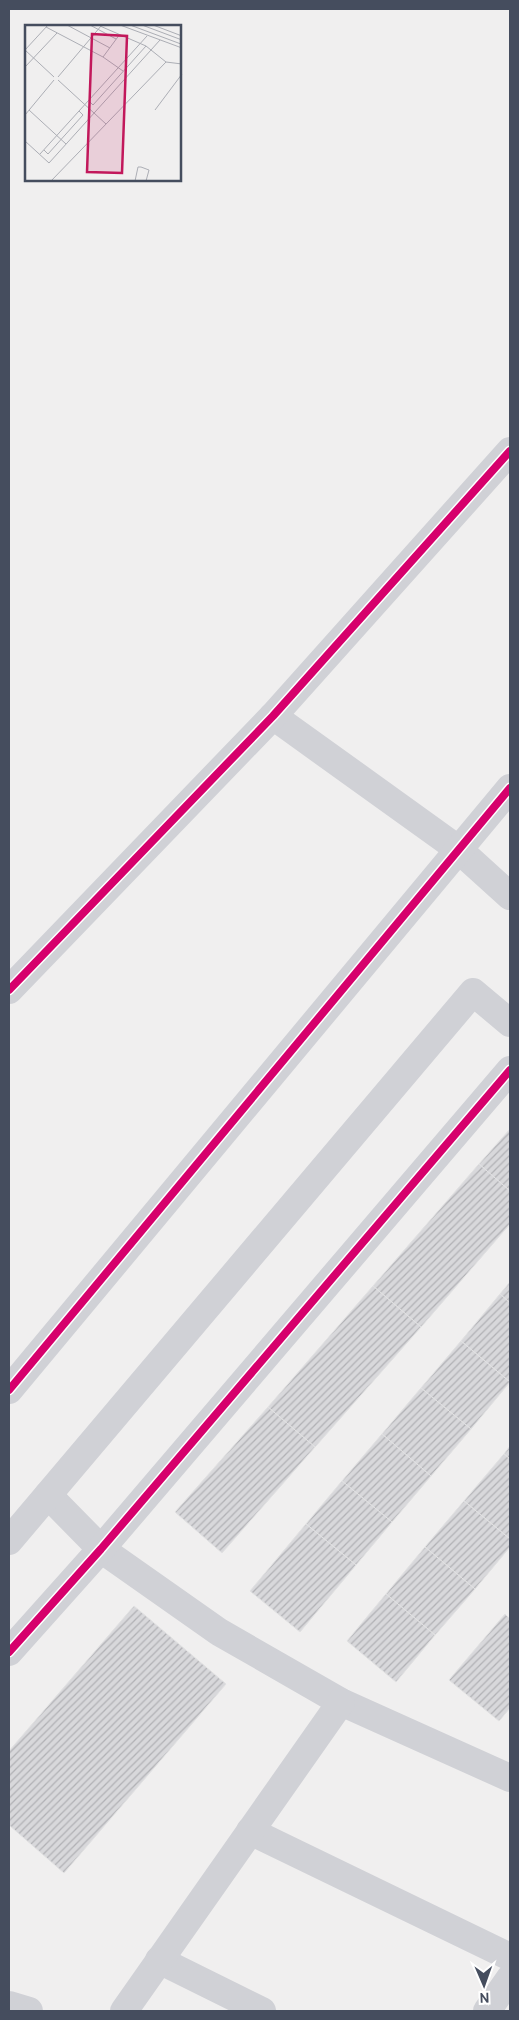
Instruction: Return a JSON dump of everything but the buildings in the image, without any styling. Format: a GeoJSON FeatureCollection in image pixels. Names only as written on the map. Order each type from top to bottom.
{"type":"FeatureCollection","features":[{"type":"Feature","properties":{"kind":"street"},"geometry":{"type":"LineString","coordinates":[[9,990],[273,716],[510,451]]}},
{"type":"Feature","properties":{"kind":"street"},"geometry":{"type":"LineString","coordinates":[[273,716],[458,849],[510,896]]}},
{"type":"Feature","properties":{"kind":"street"},"geometry":{"type":"LineString","coordinates":[[9,1390],[510,788]]}},
{"type":"Feature","properties":{"kind":"street"},"geometry":{"type":"LineString","coordinates":[[9,1541],[473,992],[510,1023]]}},
{"type":"Feature","properties":{"kind":"street"},"geometry":{"type":"LineString","coordinates":[[9,1652],[101,1549],[510,1070]]}},
{"type":"Feature","properties":{"kind":"street"},"geometry":{"type":"LineString","coordinates":[[48,1495],[101,1549],[219,1632],[342,1702],[510,1778]]}},
{"type":"Feature","properties":{"kind":"street"},"geometry":{"type":"LineString","coordinates":[[124,2011],[342,1702]]}},
{"type":"Feature","properties":{"kind":"street"},"geometry":{"type":"LineString","coordinates":[[250,1831],[510,1957]]}},
{"type":"Feature","properties":{"kind":"street"},"geometry":{"type":"LineString","coordinates":[[159,1960],[262,2011]]}},
{"type":"Feature","properties":{"kind":"street"},"geometry":{"type":"LineString","coordinates":[[487,2011],[510,1978]]}},
{"type":"Feature","properties":{"kind":"street"},"geometry":{"type":"LineString","coordinates":[[9,2005],[29,2011]]}},
{"type":"Feature","properties":{"kind":"cycle path"},"geometry":{"type":"LineString","coordinates":[[9,990],[273,716],[510,451]]}},
{"type":"Feature","properties":{"kind":"cycle path"},"geometry":{"type":"LineString","coordinates":[[9,1390],[510,788]]}},
{"type":"Feature","properties":{"kind":"cycle path"},"geometry":{"type":"LineString","coordinates":[[9,1652],[101,1549],[510,1070]]}}]}
